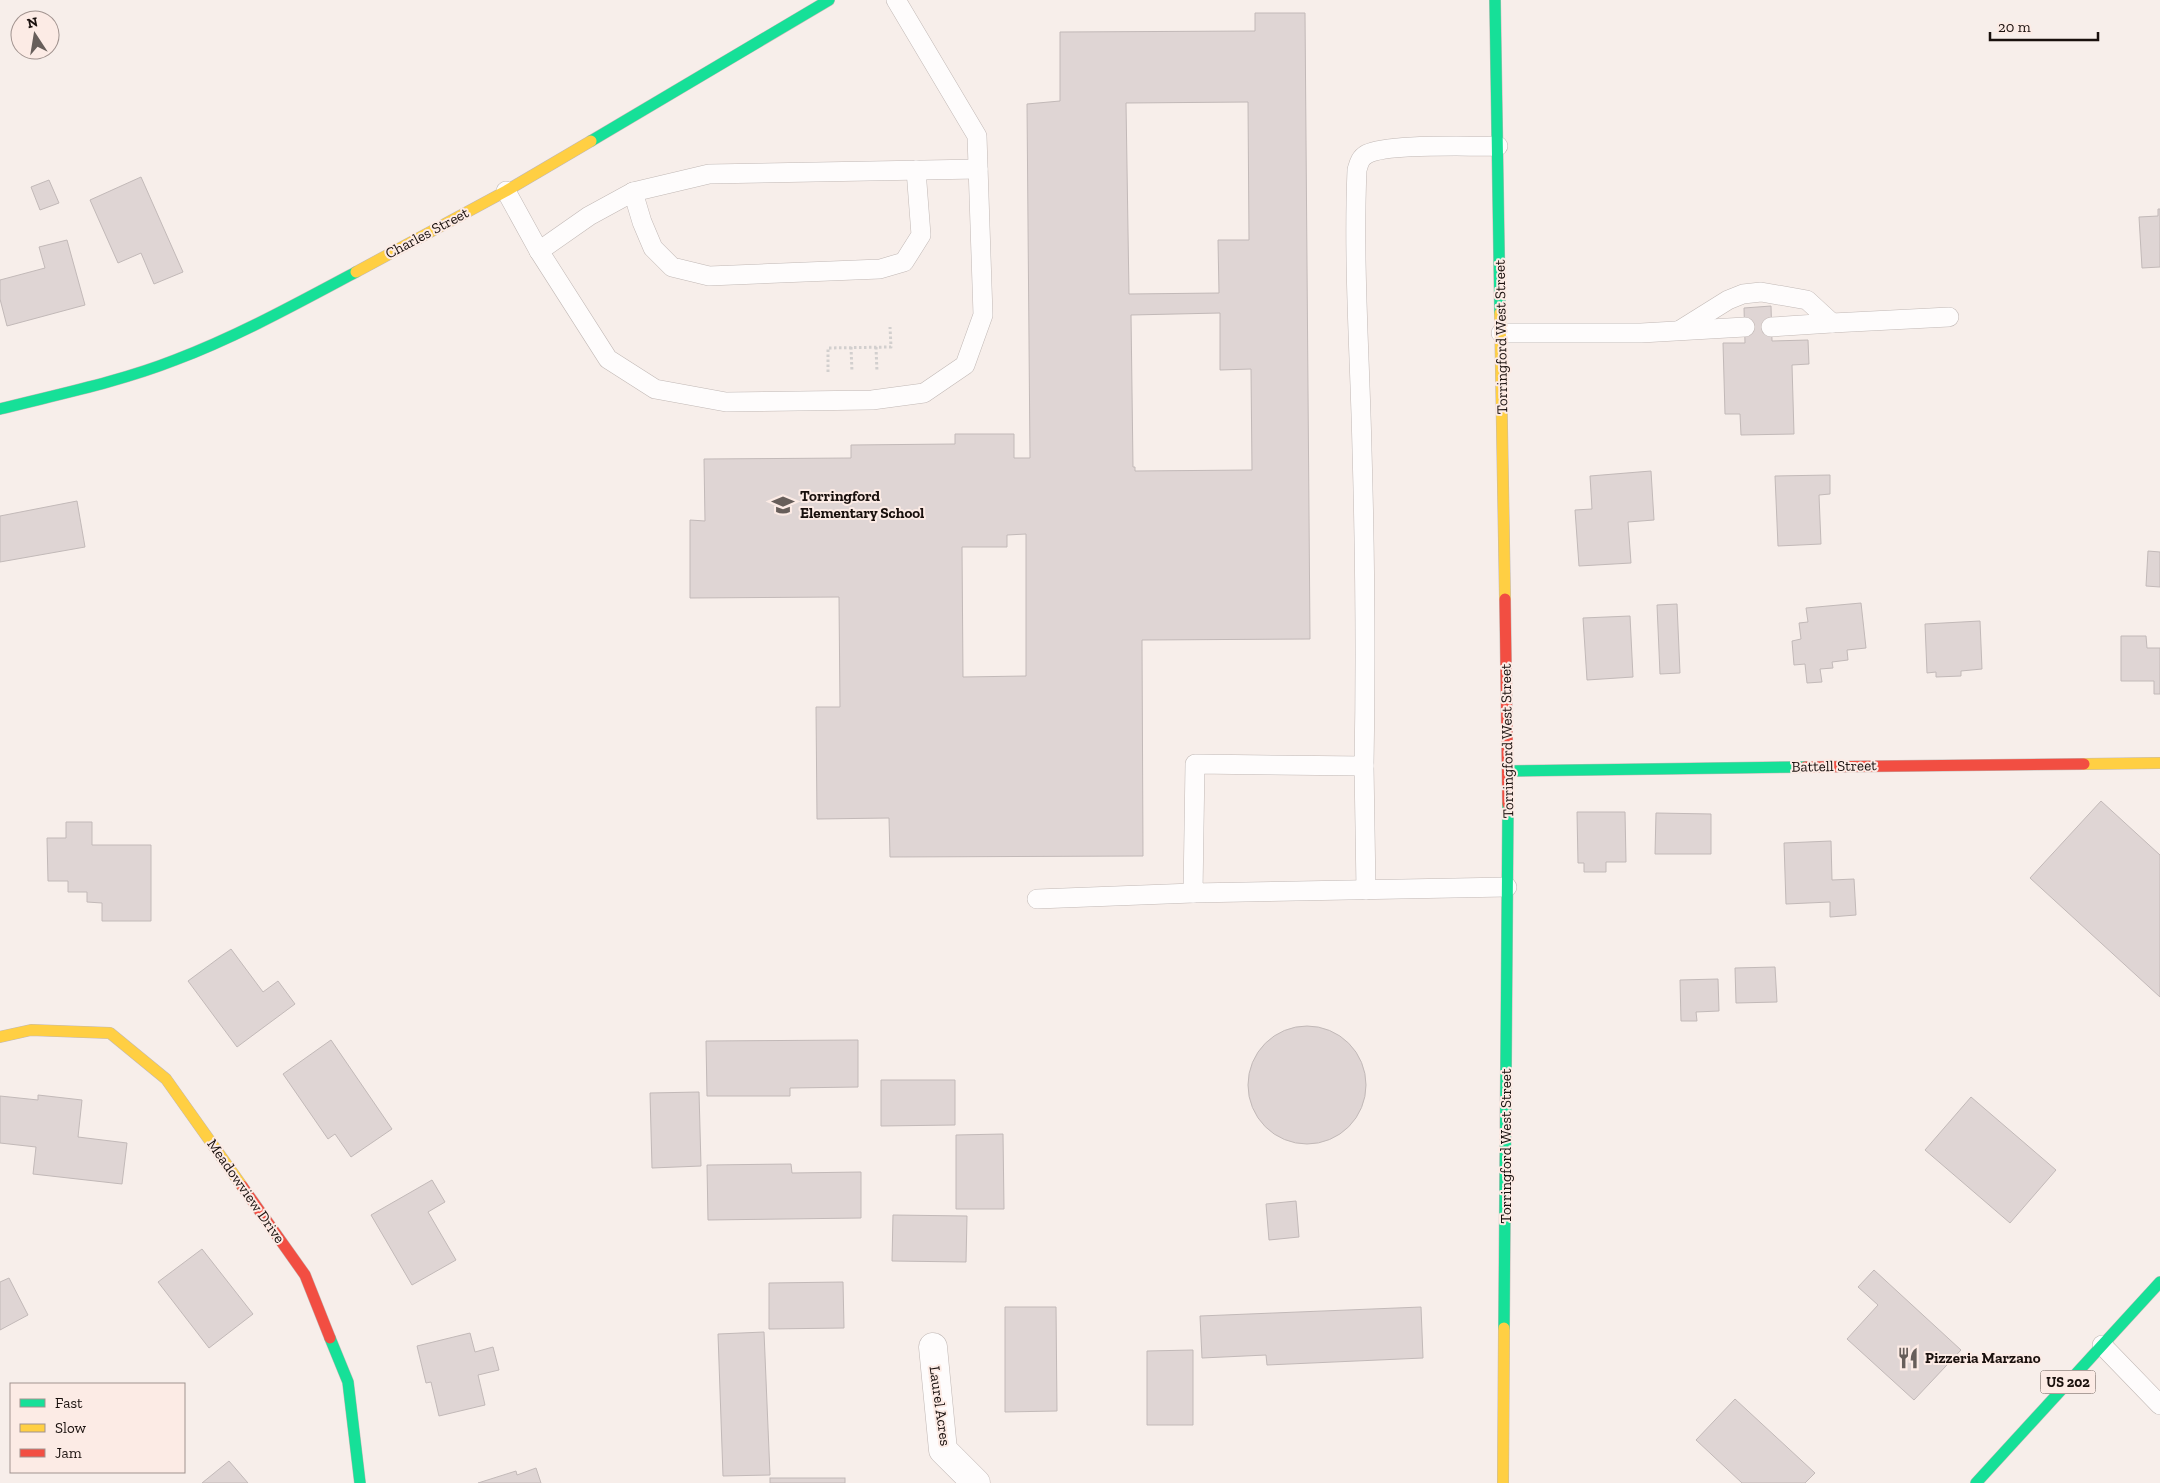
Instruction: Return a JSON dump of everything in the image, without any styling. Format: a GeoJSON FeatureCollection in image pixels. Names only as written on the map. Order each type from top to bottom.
{"type":"FeatureCollection","features":[{"type":"Feature","properties":{"kind":"main road","name":"Charles Street"},"geometry":{"type":"LineString","coordinates":[[0,409],[123,378],[174,361],[224,340],[506,191],[829,0]]}},
{"type":"Feature","properties":{"kind":"main road","name":"Torringford West Street"},"geometry":{"type":"LineString","coordinates":[[1495,0],[1508,771],[1503,1483]]}},
{"type":"Feature","properties":{"kind":"main road","name":"Battell Street"},"geometry":{"type":"LineString","coordinates":[[1508,771],[2160,763]]}},
{"type":"Feature","properties":{"kind":"main road","name":"Meadowview Drive"},"geometry":{"type":"LineString","coordinates":[[0,1037],[31,1030],[110,1033],[166,1079],[305,1275],[348,1382],[360,1483]]}},
{"type":"Feature","properties":{"kind":"main road","name":"US 202"},"geometry":{"type":"LineString","coordinates":[[1976,1483],[2160,1282]]}},
{"type":"Feature","properties":{"kind":"street","name":"Laurel Acres"},"geometry":{"type":"LineString","coordinates":[[933,1347],[943,1450],[976,1483]]}},
{"type":"Feature","properties":{"kind":"lane"},"geometry":{"type":"LineString","coordinates":[[506,191],[539,251],[608,358],[655,388],[726,402],[872,400],[924,393],[965,364],[983,315],[977,136],[896,0]]}},
{"type":"Feature","properties":{"kind":"lane"},"geometry":{"type":"LineString","coordinates":[[1366,890],[1364,766],[1366,673],[1362,449],[1355,271],[1357,170],[1360,160],[1367,154],[1394,148],[1498,146]]}},
{"type":"Feature","properties":{"kind":"lane"},"geometry":{"type":"LineString","coordinates":[[539,251],[588,216],[633,192],[709,174],[978,169]]}},
{"type":"Feature","properties":{"kind":"lane"},"geometry":{"type":"LineString","coordinates":[[633,192],[642,222],[653,248],[672,267],[709,276],[880,269],[904,262],[921,235],[916,170]]}},
{"type":"Feature","properties":{"kind":"lane"},"geometry":{"type":"LineString","coordinates":[[1679,330],[1728,300],[1743,294],[1761,292],[1807,300],[1832,323]]}},
{"type":"Feature","properties":{"kind":"lane"},"geometry":{"type":"LineString","coordinates":[[1771,327],[1949,317]]}},
{"type":"Feature","properties":{"kind":"lane"},"geometry":{"type":"LineString","coordinates":[[1501,333],[1744,327]]}},
{"type":"Feature","properties":{"kind":"lane"},"geometry":{"type":"LineString","coordinates":[[1193,893],[1195,764],[1364,766]]}},
{"type":"Feature","properties":{"kind":"lane"},"geometry":{"type":"LineString","coordinates":[[1037,899],[1193,893],[1507,887]]}},
{"type":"Feature","properties":{"kind":"lane"},"geometry":{"type":"LineString","coordinates":[[2102,1345],[2160,1406]]}},
{"type":"Feature","properties":{"kind":"path"},"geometry":{"type":"LineString","coordinates":[[828,348],[891,347],[890,327]]}},
{"type":"Feature","properties":{"kind":"building"},"geometry":{"type":"Polygon","coordinates":[[[1255,13],[1305,13],[1310,639],[1142,640],[1143,856],[890,857],[889,818],[817,819],[816,707],[840,707],[839,597],[690,598],[690,520],[705,521],[704,459],[851,458],[851,445],[955,444],[955,434],[1014,434],[1014,458],[1030,458],[1027,104],[1060,101],[1060,32],[1255,31],[1255,13]],[[1248,102],[1126,103],[1129,294],[1219,293],[1218,240],[1249,240],[1248,102]],[[1220,313],[1131,315],[1133,467],[1135,467],[1135,471],[1252,470],[1251,369],[1220,370],[1220,313]],[[1026,534],[1007,535],[1007,547],[962,547],[963,677],[1026,676],[1026,534]]]}},
{"type":"Feature","properties":{"kind":"building"},"geometry":{"type":"Polygon","coordinates":[[[141,177],[183,272],[154,284],[141,253],[118,263],[90,200],[141,177]]]}},
{"type":"Feature","properties":{"kind":"building"},"geometry":{"type":"Polygon","coordinates":[[[49,180],[59,203],[40,210],[31,187],[49,180]]]}},
{"type":"Feature","properties":{"kind":"building"},"geometry":{"type":"Polygon","coordinates":[[[2158,209],[2160,209],[2160,267],[2142,268],[2139,217],[2158,216],[2158,209]]]}},
{"type":"Feature","properties":{"kind":"building"},"geometry":{"type":"Polygon","coordinates":[[[67,240],[85,305],[7,326],[0,299],[0,280],[45,268],[39,247],[67,240]]]}},
{"type":"Feature","properties":{"kind":"building"},"geometry":{"type":"Polygon","coordinates":[[[1771,306],[1772,341],[1808,340],[1809,364],[1792,365],[1794,434],[1741,435],[1740,414],[1725,414],[1723,343],[1745,343],[1744,308],[1771,306]]]}},
{"type":"Feature","properties":{"kind":"building"},"geometry":{"type":"Polygon","coordinates":[[[1651,471],[1654,520],[1628,522],[1631,563],[1579,566],[1575,510],[1592,509],[1590,476],[1651,471]]]}},
{"type":"Feature","properties":{"kind":"building"},"geometry":{"type":"Polygon","coordinates":[[[1830,475],[1830,494],[1819,495],[1821,544],[1778,546],[1775,476],[1830,475]]]}},
{"type":"Feature","properties":{"kind":"building"},"geometry":{"type":"Polygon","coordinates":[[[77,501],[85,547],[0,562],[0,516],[77,501]]]}},
{"type":"Feature","properties":{"kind":"building"},"geometry":{"type":"Polygon","coordinates":[[[2148,551],[2160,552],[2160,587],[2146,586],[2148,551]]]}},
{"type":"Feature","properties":{"kind":"building"},"geometry":{"type":"Polygon","coordinates":[[[1861,603],[1866,648],[1847,650],[1848,660],[1832,662],[1833,668],[1820,669],[1822,682],[1807,683],[1805,664],[1794,665],[1792,641],[1801,639],[1799,623],[1808,622],[1806,608],[1861,603]]]}},
{"type":"Feature","properties":{"kind":"building"},"geometry":{"type":"Polygon","coordinates":[[[1677,604],[1680,673],[1660,674],[1657,605],[1677,604]]]}},
{"type":"Feature","properties":{"kind":"building"},"geometry":{"type":"Polygon","coordinates":[[[1630,616],[1633,677],[1587,680],[1583,618],[1630,616]]]}},
{"type":"Feature","properties":{"kind":"building"},"geometry":{"type":"Polygon","coordinates":[[[1980,621],[1982,669],[1961,671],[1961,676],[1936,677],[1936,672],[1927,673],[1925,624],[1980,621]]]}},
{"type":"Feature","properties":{"kind":"building"},"geometry":{"type":"Polygon","coordinates":[[[2121,636],[2146,636],[2147,648],[2160,648],[2160,694],[2154,694],[2154,681],[2121,681],[2121,636]]]}},
{"type":"Feature","properties":{"kind":"building"},"geometry":{"type":"Polygon","coordinates":[[[2101,801],[2160,855],[2160,997],[2030,878],[2101,801]]]}},
{"type":"Feature","properties":{"kind":"building"},"geometry":{"type":"Polygon","coordinates":[[[1577,812],[1625,812],[1626,862],[1606,862],[1606,872],[1584,872],[1584,863],[1578,863],[1577,812]]]}},
{"type":"Feature","properties":{"kind":"building"},"geometry":{"type":"Polygon","coordinates":[[[1656,813],[1711,814],[1711,854],[1655,854],[1656,813]]]}},
{"type":"Feature","properties":{"kind":"building"},"geometry":{"type":"Polygon","coordinates":[[[66,822],[92,822],[92,845],[151,845],[151,921],[102,921],[102,903],[87,902],[87,892],[68,892],[68,881],[48,881],[47,838],[66,838],[66,822]]]}},
{"type":"Feature","properties":{"kind":"building"},"geometry":{"type":"Polygon","coordinates":[[[1831,841],[1832,880],[1854,879],[1856,915],[1830,917],[1830,902],[1786,904],[1784,843],[1831,841]]]}},
{"type":"Feature","properties":{"kind":"building"},"geometry":{"type":"Polygon","coordinates":[[[231,949],[263,992],[278,981],[295,1004],[237,1047],[188,981],[231,949]]]}},
{"type":"Feature","properties":{"kind":"building"},"geometry":{"type":"Polygon","coordinates":[[[1775,967],[1777,1002],[1736,1003],[1735,968],[1775,967]]]}},
{"type":"Feature","properties":{"kind":"building"},"geometry":{"type":"Polygon","coordinates":[[[1718,979],[1719,1011],[1696,1012],[1697,1021],[1681,1021],[1680,980],[1718,979]]]}},
{"type":"Feature","properties":{"kind":"building"},"geometry":{"type":"Polygon","coordinates":[[[1307,1026],[1330,1030],[1349,1043],[1362,1062],[1366,1085],[1362,1108],[1349,1127],[1330,1140],[1307,1144],[1284,1140],[1265,1127],[1252,1108],[1248,1085],[1252,1062],[1265,1043],[1284,1030],[1307,1026]]]}},
{"type":"Feature","properties":{"kind":"building"},"geometry":{"type":"Polygon","coordinates":[[[331,1040],[392,1129],[351,1157],[335,1134],[328,1139],[283,1074],[331,1040]]]}},
{"type":"Feature","properties":{"kind":"building"},"geometry":{"type":"Polygon","coordinates":[[[858,1040],[858,1087],[790,1088],[790,1096],[707,1096],[706,1041],[858,1040]]]}},
{"type":"Feature","properties":{"kind":"building"},"geometry":{"type":"Polygon","coordinates":[[[881,1080],[955,1080],[955,1125],[881,1126],[881,1080]]]}},
{"type":"Feature","properties":{"kind":"building"},"geometry":{"type":"Polygon","coordinates":[[[699,1092],[701,1166],[652,1168],[650,1093],[699,1092]]]}},
{"type":"Feature","properties":{"kind":"building"},"geometry":{"type":"Polygon","coordinates":[[[38,1095],[82,1100],[78,1137],[127,1143],[122,1184],[33,1174],[36,1147],[0,1143],[0,1096],[38,1100],[38,1095]]]}},
{"type":"Feature","properties":{"kind":"building"},"geometry":{"type":"Polygon","coordinates":[[[1971,1097],[2056,1170],[2010,1223],[1925,1150],[1971,1097]]]}},
{"type":"Feature","properties":{"kind":"building"},"geometry":{"type":"Polygon","coordinates":[[[1003,1134],[1004,1209],[956,1209],[956,1135],[1003,1134]]]}},
{"type":"Feature","properties":{"kind":"building"},"geometry":{"type":"Polygon","coordinates":[[[791,1164],[792,1173],[861,1172],[861,1218],[708,1220],[707,1165],[791,1164]]]}},
{"type":"Feature","properties":{"kind":"building"},"geometry":{"type":"Polygon","coordinates":[[[432,1180],[445,1202],[428,1212],[456,1260],[412,1285],[371,1215],[432,1180]]]}},
{"type":"Feature","properties":{"kind":"building"},"geometry":{"type":"Polygon","coordinates":[[[1296,1201],[1299,1237],[1269,1240],[1266,1204],[1296,1201]]]}},
{"type":"Feature","properties":{"kind":"building"},"geometry":{"type":"Polygon","coordinates":[[[893,1215],[967,1216],[966,1262],[892,1261],[893,1215]]]}},
{"type":"Feature","properties":{"kind":"building"},"geometry":{"type":"Polygon","coordinates":[[[202,1249],[253,1314],[209,1348],[158,1282],[202,1249]]]}},
{"type":"Feature","properties":{"kind":"building"},"geometry":{"type":"Polygon","coordinates":[[[1874,1270],[1961,1350],[1914,1400],[1847,1339],[1878,1305],[1858,1287],[1874,1270]]]}},
{"type":"Feature","properties":{"kind":"building"},"geometry":{"type":"Polygon","coordinates":[[[9,1278],[28,1315],[0,1330],[0,1282],[9,1278]]]}},
{"type":"Feature","properties":{"kind":"building"},"geometry":{"type":"Polygon","coordinates":[[[843,1282],[844,1328],[769,1329],[769,1283],[843,1282]]]}},
{"type":"Feature","properties":{"kind":"building"},"geometry":{"type":"Polygon","coordinates":[[[1005,1307],[1056,1307],[1057,1411],[1005,1412],[1005,1307]]]}},
{"type":"Feature","properties":{"kind":"building"},"geometry":{"type":"Polygon","coordinates":[[[1421,1307],[1423,1358],[1267,1365],[1266,1355],[1202,1358],[1200,1316],[1421,1307]]]}},
{"type":"Feature","properties":{"kind":"building"},"geometry":{"type":"Polygon","coordinates":[[[764,1332],[770,1475],[723,1476],[718,1334],[764,1332]]]}},
{"type":"Feature","properties":{"kind":"building"},"geometry":{"type":"Polygon","coordinates":[[[470,1333],[475,1352],[493,1347],[499,1370],[478,1375],[485,1405],[439,1416],[431,1382],[426,1383],[417,1346],[470,1333]]]}},
{"type":"Feature","properties":{"kind":"building"},"geometry":{"type":"Polygon","coordinates":[[[1193,1350],[1193,1425],[1147,1425],[1147,1351],[1193,1350]]]}},
{"type":"Feature","properties":{"kind":"building"},"geometry":{"type":"Polygon","coordinates":[[[1735,1399],[1815,1473],[1805,1483],[1742,1483],[1696,1440],[1735,1399]]]}},
{"type":"Feature","properties":{"kind":"building"},"geometry":{"type":"Polygon","coordinates":[[[229,1461],[248,1483],[202,1483],[229,1461]]]}},
{"type":"Feature","properties":{"kind":"building"},"geometry":{"type":"Polygon","coordinates":[[[536,1468],[541,1483],[478,1483],[516,1471],[517,1475],[536,1468]]]}},
{"type":"Feature","properties":{"kind":"building"},"geometry":{"type":"Polygon","coordinates":[[[770,1478],[845,1478],[845,1483],[770,1483],[770,1478]]]}},
{"type":"Feature","properties":{"kind":"traffic: fast"},"geometry":{"type":"LineString","coordinates":[[591,141],[829,0]]}},
{"type":"Feature","properties":{"kind":"traffic: fast"},"geometry":{"type":"LineString","coordinates":[[1495,0],[1500,313]]}},
{"type":"Feature","properties":{"kind":"traffic: fast"},"geometry":{"type":"LineString","coordinates":[[0,409],[111,381],[175,360],[244,330],[356,272]]}},
{"type":"Feature","properties":{"kind":"traffic: fast"},"geometry":{"type":"LineString","coordinates":[[1508,771],[1805,767]]}},
{"type":"Feature","properties":{"kind":"traffic: fast"},"geometry":{"type":"LineString","coordinates":[[1504,1328],[1508,804]]}},
{"type":"Feature","properties":{"kind":"traffic: fast"},"geometry":{"type":"LineString","coordinates":[[1976,1483],[2160,1282]]}},
{"type":"Feature","properties":{"kind":"traffic: fast"},"geometry":{"type":"LineString","coordinates":[[330,1338],[348,1382],[360,1483]]}},
{"type":"Feature","properties":{"kind":"traffic: slow"},"geometry":{"type":"LineString","coordinates":[[356,272],[506,191],[591,141]]}},
{"type":"Feature","properties":{"kind":"traffic: slow"},"geometry":{"type":"LineString","coordinates":[[1500,313],[1505,599]]}},
{"type":"Feature","properties":{"kind":"traffic: slow"},"geometry":{"type":"LineString","coordinates":[[2084,764],[2160,763]]}},
{"type":"Feature","properties":{"kind":"traffic: slow"},"geometry":{"type":"LineString","coordinates":[[0,1037],[31,1030],[110,1033],[166,1079],[242,1186]]}},
{"type":"Feature","properties":{"kind":"traffic: slow"},"geometry":{"type":"LineString","coordinates":[[1503,1483],[1504,1328]]}},
{"type":"Feature","properties":{"kind":"traffic: jam"},"geometry":{"type":"LineString","coordinates":[[1505,599],[1508,804]]}},
{"type":"Feature","properties":{"kind":"traffic: jam"},"geometry":{"type":"LineString","coordinates":[[1805,767],[2084,764]]}},
{"type":"Feature","properties":{"kind":"traffic: jam"},"geometry":{"type":"LineString","coordinates":[[242,1186],[305,1275],[330,1338]]}},
{"type":"Feature","properties":{"kind":"place","name":"Torringford Elementary School"},"geometry":{"type":"Point","coordinates":[783,505]}},
{"type":"Feature","properties":{"kind":"place","name":"Pizzeria Marzano"},"geometry":{"type":"Point","coordinates":[1908,1358]}}]}
